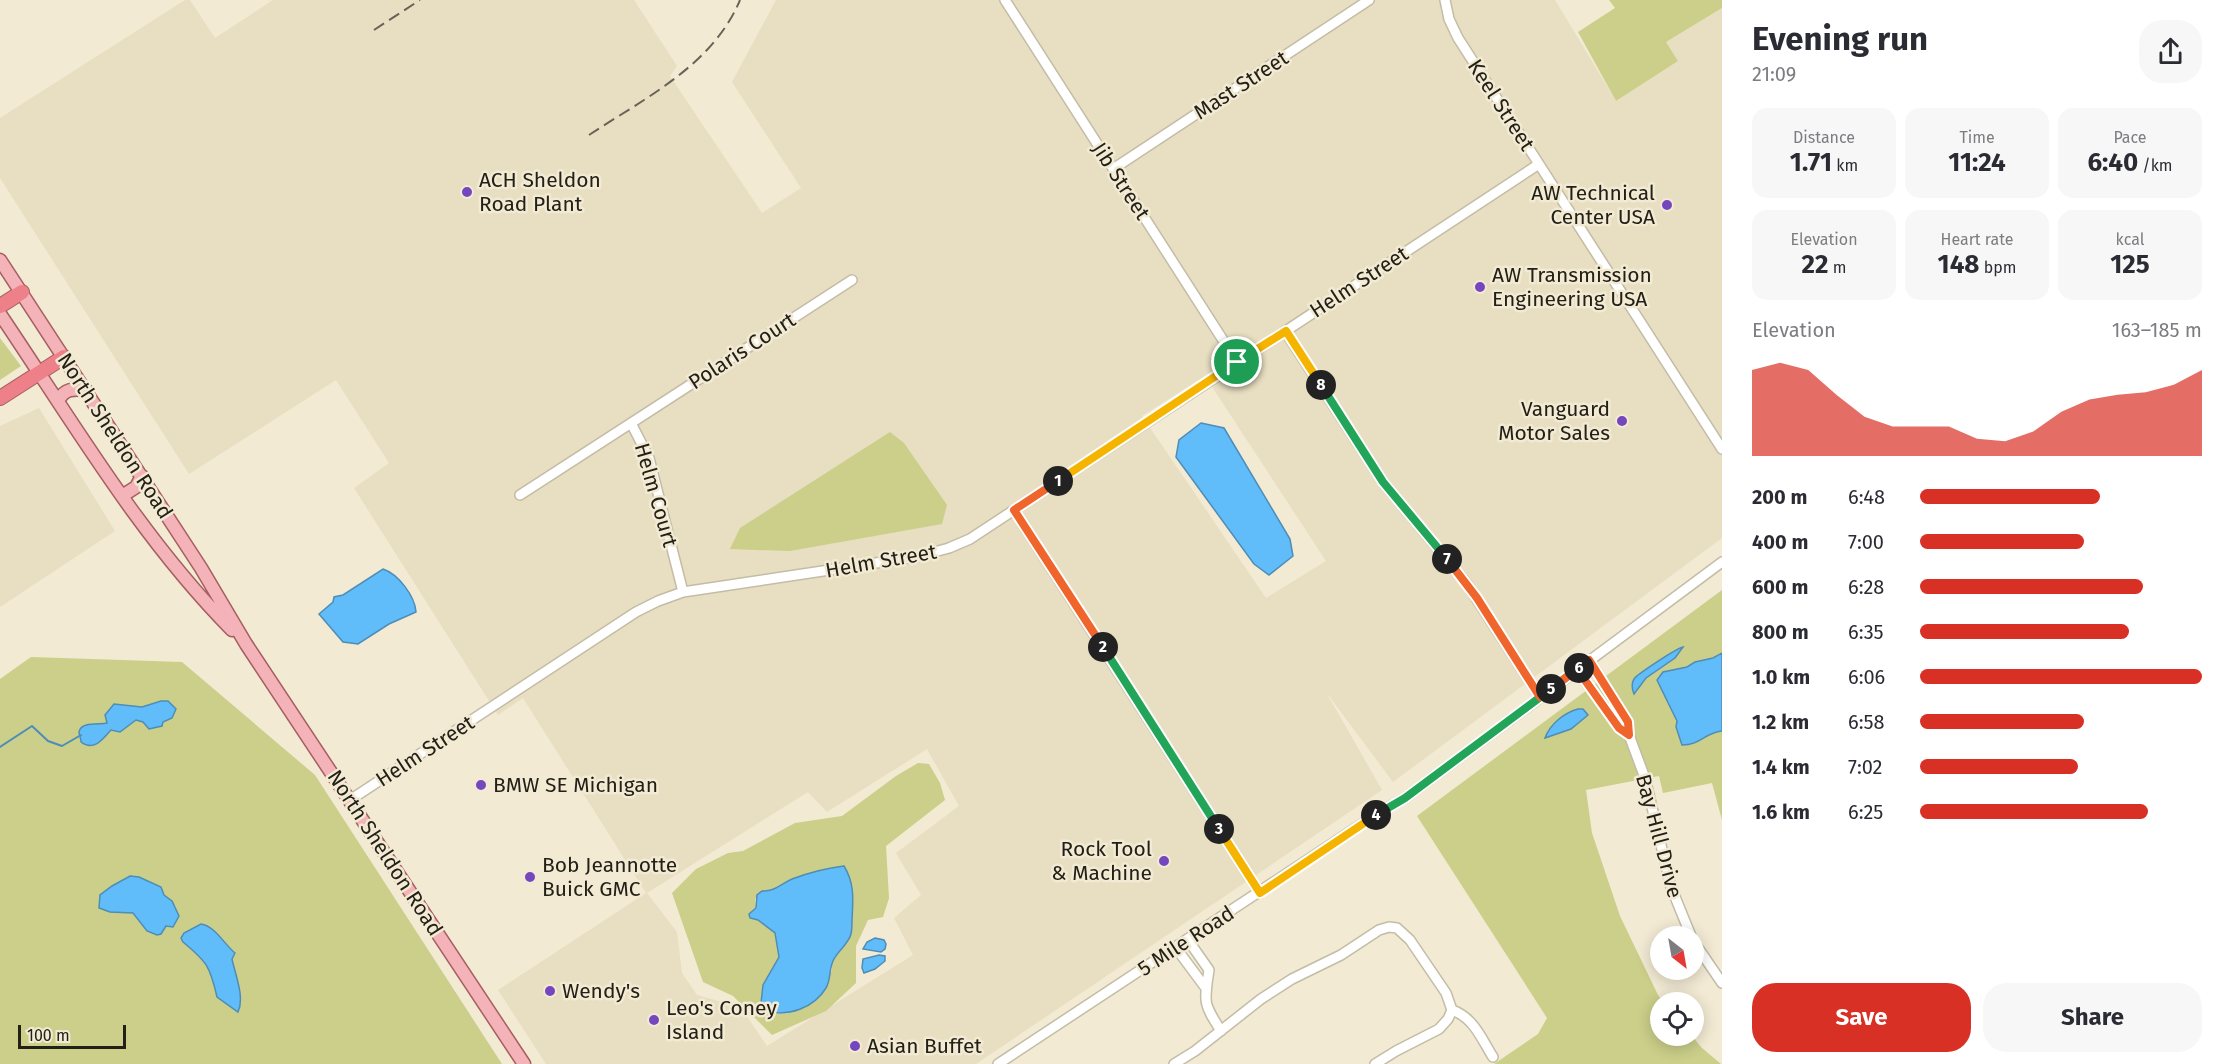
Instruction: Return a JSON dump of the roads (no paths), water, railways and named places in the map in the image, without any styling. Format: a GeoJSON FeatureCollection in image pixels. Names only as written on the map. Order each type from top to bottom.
{"type":"FeatureCollection","features":[{"type":"Feature","properties":{"kind":"highway"},"geometry":{"type":"LineString","coordinates":[[0,306],[22,292]]}},
{"type":"Feature","properties":{"kind":"highway"},"geometry":{"type":"LineString","coordinates":[[0,398],[64,357]]}},
{"type":"Feature","properties":{"kind":"main road","name":"North Sheldon Road"},"geometry":{"type":"LineString","coordinates":[[0,260],[201,568],[246,644],[524,1064]]}},
{"type":"Feature","properties":{"kind":"main road","name":"North Sheldon Road"},"geometry":{"type":"LineString","coordinates":[[0,314],[142,524],[213,610],[246,644]]}},
{"type":"Feature","properties":{"kind":"main road"},"geometry":{"type":"LineString","coordinates":[[58,401],[68,390],[86,390]]}},
{"type":"Feature","properties":{"kind":"main road"},"geometry":{"type":"LineString","coordinates":[[122,496],[136,487],[142,476]]}},
{"type":"Feature","properties":{"kind":"street","name":"Jib Street"},"geometry":{"type":"LineString","coordinates":[[1005,0],[1237,362]]}},
{"type":"Feature","properties":{"kind":"street","name":"Mast Street"},"geometry":{"type":"LineString","coordinates":[[1113,169],[1370,0]]}},
{"type":"Feature","properties":{"kind":"street","name":"Keel Street"},"geometry":{"type":"LineString","coordinates":[[1445,0],[1454,32],[1722,449]]}},
{"type":"Feature","properties":{"kind":"street","name":"Helm Street"},"geometry":{"type":"LineString","coordinates":[[350,800],[636,612],[658,601],[683,592],[931,554],[970,539],[1539,164]]}},
{"type":"Feature","properties":{"kind":"street","name":"Polaris Court"},"geometry":{"type":"LineString","coordinates":[[631,423],[852,280]]}},
{"type":"Feature","properties":{"kind":"street"},"geometry":{"type":"LineString","coordinates":[[1286,331],[1383,482],[1467,584],[1540,697]]}},
{"type":"Feature","properties":{"kind":"street","name":"Helm Court"},"geometry":{"type":"LineString","coordinates":[[520,495],[631,423],[642,440],[649,458],[683,592]]}},
{"type":"Feature","properties":{"kind":"street"},"geometry":{"type":"LineString","coordinates":[[1014,510],[1260,893]]}},
{"type":"Feature","properties":{"kind":"street","name":"5 Mile Road"},"geometry":{"type":"LineString","coordinates":[[999,1064],[1377,814],[1405,798],[1722,562]]}},
{"type":"Feature","properties":{"kind":"street","name":"Bay Hill Drive"},"geometry":{"type":"LineString","coordinates":[[1589,660],[1628,722],[1629,735],[1645,778],[1671,887],[1687,926]]}},
{"type":"Feature","properties":{"kind":"street","name":"Bay Hill Drive"},"geometry":{"type":"LineString","coordinates":[[1577,669],[1619,728],[1629,735]]}},
{"type":"Feature","properties":{"kind":"street"},"geometry":{"type":"LineString","coordinates":[[1174,1064],[1195,1051],[1261,999],[1292,979],[1341,955],[1379,930],[1389,927],[1397,928],[1410,940],[1446,993],[1452,1010],[1439,1029],[1375,1064]]}},
{"type":"Feature","properties":{"kind":"street"},"geometry":{"type":"LineString","coordinates":[[1188,940],[1209,970],[1205,987],[1207,1009],[1221,1031]]}},
{"type":"Feature","properties":{"kind":"street"},"geometry":{"type":"LineString","coordinates":[[1176,948],[1205,987]]}},
{"type":"Feature","properties":{"kind":"street"},"geometry":{"type":"LineString","coordinates":[[1704,957],[1722,983]]}},
{"type":"Feature","properties":{"kind":"street"},"geometry":{"type":"LineString","coordinates":[[1452,1010],[1470,1020],[1493,1057]]}},
{"type":"Feature","properties":{"kind":"water"},"geometry":{"type":"Polygon","coordinates":[[[1201,423],[1224,428],[1290,539],[1293,556],[1269,575],[1254,564],[1176,457],[1179,440],[1201,423]]]}},
{"type":"Feature","properties":{"kind":"water"},"geometry":{"type":"Polygon","coordinates":[[[383,569],[405,586],[413,599],[416,612],[389,624],[358,644],[343,642],[319,614],[333,602],[334,597],[343,595],[383,569]]]}},
{"type":"Feature","properties":{"kind":"water"},"geometry":{"type":"Polygon","coordinates":[[[1683,647],[1675,658],[1646,678],[1634,694],[1632,685],[1636,677],[1683,647]]]}},
{"type":"Feature","properties":{"kind":"water"},"geometry":{"type":"Polygon","coordinates":[[[1722,653],[1722,731],[1694,743],[1682,745],[1676,727],[1677,721],[1657,680],[1663,672],[1687,667],[1722,653]]]}},
{"type":"Feature","properties":{"kind":"water"},"geometry":{"type":"Polygon","coordinates":[[[168,701],[176,709],[172,718],[163,722],[162,726],[149,729],[143,722],[136,720],[120,732],[111,730],[94,745],[90,746],[81,742],[80,729],[87,725],[107,723],[105,715],[114,704],[142,707],[168,701]]]}},
{"type":"Feature","properties":{"kind":"water"},"geometry":{"type":"Polygon","coordinates":[[[1578,709],[1583,709],[1588,715],[1571,729],[1545,738],[1550,728],[1558,720],[1578,709]]]}},
{"type":"Feature","properties":{"kind":"water"},"geometry":{"type":"Polygon","coordinates":[[[844,866],[850,879],[852,892],[851,932],[850,938],[833,961],[826,988],[808,1006],[783,1013],[766,1011],[761,1003],[763,985],[779,957],[775,933],[758,920],[750,918],[749,914],[756,908],[757,895],[798,877],[844,866]]]}},
{"type":"Feature","properties":{"kind":"water"},"geometry":{"type":"Polygon","coordinates":[[[130,876],[139,877],[161,887],[164,895],[172,901],[179,916],[173,927],[166,926],[161,934],[157,935],[147,931],[133,913],[110,912],[99,908],[100,895],[130,876]]]}},
{"type":"Feature","properties":{"kind":"water"},"geometry":{"type":"Polygon","coordinates":[[[201,924],[211,928],[235,953],[232,959],[240,993],[238,1012],[217,997],[206,965],[181,938],[184,933],[201,924]]]}},
{"type":"Feature","properties":{"kind":"water"},"geometry":{"type":"Polygon","coordinates":[[[875,938],[884,940],[885,949],[881,952],[863,949],[867,942],[875,938]]]}},
{"type":"Feature","properties":{"kind":"water"},"geometry":{"type":"Polygon","coordinates":[[[879,955],[885,956],[885,961],[875,969],[864,973],[863,959],[879,955]]]}},
{"type":"Feature","properties":{"kind":"waterway"},"geometry":{"type":"LineString","coordinates":[[0,747],[32,726],[48,741],[62,746],[81,735]]}},
{"type":"Feature","properties":{"kind":"railway"},"geometry":{"type":"LineString","coordinates":[[374,30],[420,0]]}},
{"type":"Feature","properties":{"kind":"railway"},"geometry":{"type":"LineString","coordinates":[[589,135],[654,93],[695,62],[728,23],[740,0]]}},
{"type":"Feature","properties":{"kind":"place","name":"ACH Sheldon Road Plant"},"geometry":{"type":"Point","coordinates":[467,192]}},
{"type":"Feature","properties":{"kind":"place","name":"AW Technical Center USA"},"geometry":{"type":"Point","coordinates":[1667,205]}},
{"type":"Feature","properties":{"kind":"place","name":"AW Transmission Engineering USA"},"geometry":{"type":"Point","coordinates":[1480,287]}},
{"type":"Feature","properties":{"kind":"place","name":"Vanguard Motor Sales"},"geometry":{"type":"Point","coordinates":[1622,421]}},
{"type":"Feature","properties":{"kind":"place","name":"BMW SE Michigan"},"geometry":{"type":"Point","coordinates":[481,785]}},
{"type":"Feature","properties":{"kind":"place","name":"Rock Tool & Machine"},"geometry":{"type":"Point","coordinates":[1164,861]}},
{"type":"Feature","properties":{"kind":"place","name":"Bob Jeannotte Buick GMC"},"geometry":{"type":"Point","coordinates":[530,877]}},
{"type":"Feature","properties":{"kind":"place","name":"Wendy's"},"geometry":{"type":"Point","coordinates":[550,991]}},
{"type":"Feature","properties":{"kind":"place","name":"Leo's Coney Island"},"geometry":{"type":"Point","coordinates":[654,1020]}},
{"type":"Feature","properties":{"kind":"place","name":"Asian Buffet"},"geometry":{"type":"Point","coordinates":[855,1046]}}]}
